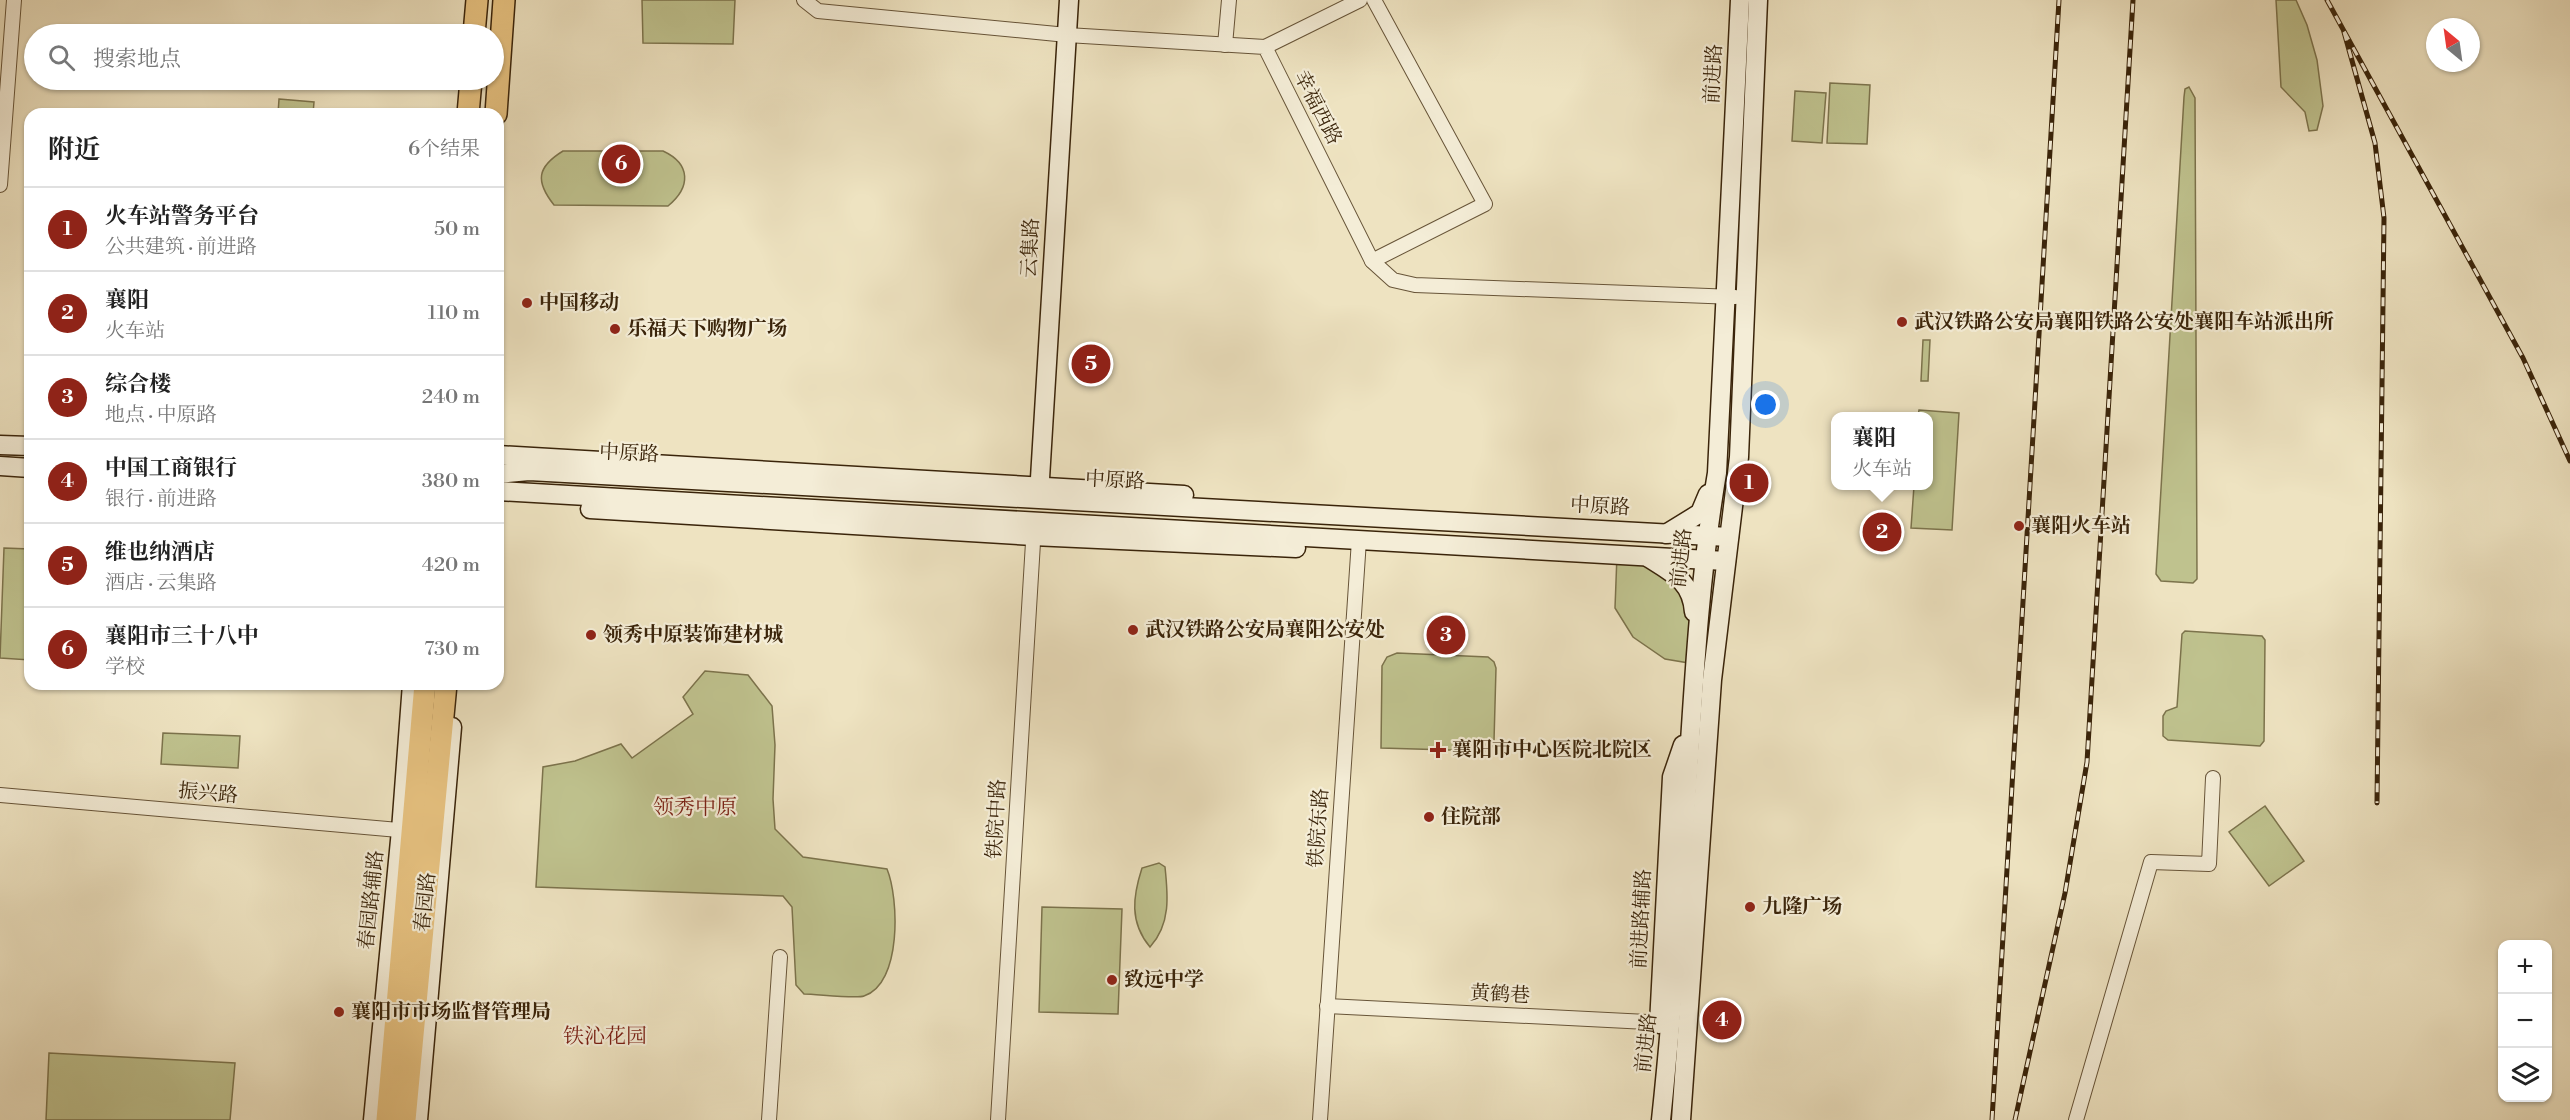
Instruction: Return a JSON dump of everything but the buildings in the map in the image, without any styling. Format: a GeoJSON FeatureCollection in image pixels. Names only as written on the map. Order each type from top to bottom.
{"type":"FeatureCollection","features":[{"type":"Feature","properties":{"kind":"main road"},"geometry":{"type":"LineString","coordinates":[[475,24],[477,0]]}},
{"type":"Feature","properties":{"kind":"main road"},"geometry":{"type":"LineString","coordinates":[[502,24],[504,0]]}},
{"type":"Feature","properties":{"kind":"main road","name":"云集路"},"geometry":{"type":"LineString","coordinates":[[1039,492],[1069,0]]}},
{"type":"Feature","properties":{"kind":"main road","name":"前进路"},"geometry":{"type":"LineString","coordinates":[[1661,1120],[1665,1022],[1703,561],[1717,473],[1740,0]]}},
{"type":"Feature","properties":{"kind":"main road","name":"前进路"},"geometry":{"type":"LineString","coordinates":[[1681,1120],[1712,680],[1738,457],[1758,0]]}},
{"type":"Feature","properties":{"kind":"main road"},"geometry":{"type":"LineString","coordinates":[[469,108],[470,90]]}},
{"type":"Feature","properties":{"kind":"main road"},"geometry":{"type":"LineString","coordinates":[[496,108],[498,90]]}},
{"type":"Feature","properties":{"kind":"main road"},"geometry":{"type":"LineString","coordinates":[[0,434],[24,436]]}},
{"type":"Feature","properties":{"kind":"main road"},"geometry":{"type":"LineString","coordinates":[[0,445],[24,446]]}},
{"type":"Feature","properties":{"kind":"main road"},"geometry":{"type":"LineString","coordinates":[[504,455],[1039,492]]}},
{"type":"Feature","properties":{"kind":"main road"},"geometry":{"type":"LineString","coordinates":[[504,458],[529,471]]}},
{"type":"Feature","properties":{"kind":"main road"},"geometry":{"type":"LineString","coordinates":[[0,466],[24,468]]}},
{"type":"Feature","properties":{"kind":"main road","name":"中原路"},"geometry":{"type":"LineString","coordinates":[[504,473],[529,471],[1039,492],[1729,537]]}},
{"type":"Feature","properties":{"kind":"main road"},"geometry":{"type":"LineString","coordinates":[[1666,534],[1700,513],[1717,473]]}},
{"type":"Feature","properties":{"kind":"main road"},"geometry":{"type":"LineString","coordinates":[[0,479],[24,480]]}},
{"type":"Feature","properties":{"kind":"main road"},"geometry":{"type":"LineString","coordinates":[[504,492],[1034,528]]}},
{"type":"Feature","properties":{"kind":"main road"},"geometry":{"type":"LineString","coordinates":[[504,500],[521,493]]}},
{"type":"Feature","properties":{"kind":"main road"},"geometry":{"type":"LineString","coordinates":[[504,503],[1358,546],[1726,561]]}},
{"type":"Feature","properties":{"kind":"main road"},"geometry":{"type":"LineString","coordinates":[[1648,557],[1677,575],[1692,596],[1696,644]]}},
{"type":"Feature","properties":{"kind":"main road","name":"春园路辅路"},"geometry":{"type":"LineString","coordinates":[[373,1120],[407,830],[412,690]]}},
{"type":"Feature","properties":{"kind":"main road","name":"春园路"},"geometry":{"type":"LineString","coordinates":[[387,1120],[407,830],[424,690]]}},
{"type":"Feature","properties":{"kind":"main road","name":"春园路"},"geometry":{"type":"LineString","coordinates":[[405,1120],[445,690]]}},
{"type":"Feature","properties":{"kind":"main road"},"geometry":{"type":"LineString","coordinates":[[418,1120],[455,690]]}},
{"type":"Feature","properties":{"kind":"main road"},"geometry":{"type":"LineString","coordinates":[[1650,1120],[1665,1022]]}},
{"type":"Feature","properties":{"kind":"street"},"geometry":{"type":"LineString","coordinates":[[0,185],[14,0]]}},
{"type":"Feature","properties":{"kind":"street"},"geometry":{"type":"LineString","coordinates":[[804,0],[818,11],[1066,35],[1265,47],[1360,0]]}},
{"type":"Feature","properties":{"kind":"street"},"geometry":{"type":"LineString","coordinates":[[1225,45],[1228,0]]}},
{"type":"Feature","properties":{"kind":"street"},"geometry":{"type":"LineString","coordinates":[[1372,261],[1485,204],[1374,0]]}},
{"type":"Feature","properties":{"kind":"street","name":"幸福西路"},"geometry":{"type":"LineString","coordinates":[[1265,47],[1372,261],[1393,280],[1415,285],[1746,298]]}},
{"type":"Feature","properties":{"kind":"street","name":"铁院中路"},"geometry":{"type":"LineString","coordinates":[[998,1120],[1034,528]]}},
{"type":"Feature","properties":{"kind":"street","name":"铁院东路"},"geometry":{"type":"LineString","coordinates":[[1320,1120],[1358,546]]}},
{"type":"Feature","properties":{"kind":"street"},"geometry":{"type":"LineString","coordinates":[[2076,1120],[2151,862],[2209,864],[2212,778]]}},
{"type":"Feature","properties":{"kind":"street","name":"振兴路"},"geometry":{"type":"LineString","coordinates":[[0,795],[407,830]]}},
{"type":"Feature","properties":{"kind":"street"},"geometry":{"type":"LineString","coordinates":[[769,1120],[780,957]]}},
{"type":"Feature","properties":{"kind":"street","name":"黄鹤巷"},"geometry":{"type":"LineString","coordinates":[[1327,1006],[1665,1022]]}},
{"type":"Feature","properties":{"kind":"green space"},"geometry":{"type":"Polygon","coordinates":[[[642,0],[735,0],[733,44],[643,43],[642,0]]]}},
{"type":"Feature","properties":{"kind":"green space"},"geometry":{"type":"Polygon","coordinates":[[[2276,0],[2296,0],[2307,25],[2317,60],[2323,106],[2317,130],[2309,131],[2305,112],[2281,87],[2276,0]]]}},
{"type":"Feature","properties":{"kind":"green space"},"geometry":{"type":"Polygon","coordinates":[[[1830,83],[1870,85],[1867,144],[1827,143],[1830,83]]]}},
{"type":"Feature","properties":{"kind":"green space"},"geometry":{"type":"Polygon","coordinates":[[[2189,87],[2195,98],[2197,579],[2193,583],[2161,581],[2156,574],[2184,97],[2185,89],[2189,87]]]}},
{"type":"Feature","properties":{"kind":"green space"},"geometry":{"type":"Polygon","coordinates":[[[1795,91],[1826,93],[1822,143],[1792,141],[1795,91]]]}},
{"type":"Feature","properties":{"kind":"green space"},"geometry":{"type":"Polygon","coordinates":[[[279,99],[314,102],[314,108],[278,108],[279,99]]]}},
{"type":"Feature","properties":{"kind":"green space"},"geometry":{"type":"Polygon","coordinates":[[[563,151],[663,151],[679,162],[685,176],[684,184],[676,199],[668,206],[554,205],[544,189],[542,175],[548,163],[563,151]]]}},
{"type":"Feature","properties":{"kind":"green space"},"geometry":{"type":"Polygon","coordinates":[[[1923,340],[1930,340],[1928,381],[1921,381],[1923,340]]]}},
{"type":"Feature","properties":{"kind":"green space"},"geometry":{"type":"Polygon","coordinates":[[[1919,410],[1959,413],[1952,530],[1911,528],[1914,490],[1933,490],[1933,412],[1919,412],[1919,410]]]}},
{"type":"Feature","properties":{"kind":"green space"},"geometry":{"type":"Polygon","coordinates":[[[4,548],[24,549],[24,660],[0,658],[4,548]]]}},
{"type":"Feature","properties":{"kind":"green space"},"geometry":{"type":"Polygon","coordinates":[[[1617,555],[1648,557],[1692,596],[1695,664],[1665,659],[1633,637],[1615,608],[1617,555]]]}},
{"type":"Feature","properties":{"kind":"green space"},"geometry":{"type":"Polygon","coordinates":[[[2185,631],[2262,636],[2265,640],[2264,741],[2260,746],[2168,740],[2163,736],[2163,716],[2166,711],[2177,707],[2182,634],[2185,631]]]}},
{"type":"Feature","properties":{"kind":"green space"},"geometry":{"type":"Polygon","coordinates":[[[1397,653],[1488,657],[1494,662],[1496,668],[1494,741],[1491,749],[1484,751],[1381,748],[1382,666],[1387,657],[1397,653]]]}},
{"type":"Feature","properties":{"kind":"green space"},"geometry":{"type":"Polygon","coordinates":[[[705,671],[748,675],[772,706],[775,745],[773,799],[775,829],[803,857],[887,869],[894,899],[895,919],[891,958],[885,975],[876,988],[864,996],[804,994],[796,985],[792,907],[783,896],[536,887],[543,767],[575,761],[621,744],[632,758],[693,714],[683,697],[705,671]]]}},
{"type":"Feature","properties":{"kind":"green space"},"geometry":{"type":"Polygon","coordinates":[[[163,733],[240,736],[238,768],[161,764],[163,733]]]}},
{"type":"Feature","properties":{"kind":"green space"},"geometry":{"type":"Polygon","coordinates":[[[2265,806],[2304,861],[2269,886],[2229,832],[2265,806]]]}},
{"type":"Feature","properties":{"kind":"green space"},"geometry":{"type":"Polygon","coordinates":[[[1159,863],[1165,867],[1167,888],[1165,919],[1162,929],[1150,947],[1143,938],[1136,918],[1136,889],[1142,868],[1159,863]]]}},
{"type":"Feature","properties":{"kind":"green space"},"geometry":{"type":"Polygon","coordinates":[[[1042,907],[1122,909],[1118,1014],[1039,1012],[1042,907]]]}},
{"type":"Feature","properties":{"kind":"green space"},"geometry":{"type":"Polygon","coordinates":[[[49,1053],[235,1063],[230,1120],[46,1120],[49,1053]]]}},
{"type":"Feature","properties":{"kind":"railway"},"geometry":{"type":"LineString","coordinates":[[1992,1120],[2059,0]]}},
{"type":"Feature","properties":{"kind":"railway"},"geometry":{"type":"LineString","coordinates":[[2015,1120],[2065,893],[2087,762],[2133,0]]}},
{"type":"Feature","properties":{"kind":"railway"},"geometry":{"type":"LineString","coordinates":[[2327,0],[2523,358],[2570,461]]}},
{"type":"Feature","properties":{"kind":"railway"},"geometry":{"type":"LineString","coordinates":[[2344,32],[2375,143],[2384,218],[2377,803]]}},
{"type":"Feature","properties":{"kind":"place","name":"襄阳市三十八中"},"geometry":{"type":"Point","coordinates":[621,164]}},
{"type":"Feature","properties":{"kind":"place","name":"中国移动"},"geometry":{"type":"Point","coordinates":[527,303]}},
{"type":"Feature","properties":{"kind":"place","name":"武汉铁路公安局襄阳铁路公安处襄阳车站派出所"},"geometry":{"type":"Point","coordinates":[1902,322]}},
{"type":"Feature","properties":{"kind":"place","name":"乐福天下购物广场"},"geometry":{"type":"Point","coordinates":[615,329]}},
{"type":"Feature","properties":{"kind":"place","name":"维也纳酒店"},"geometry":{"type":"Point","coordinates":[1091,364]}},
{"type":"Feature","properties":{"kind":"place","name":"火车站警务平台"},"geometry":{"type":"Point","coordinates":[1749,483]}},
{"type":"Feature","properties":{"kind":"place","name":"襄阳火车站"},"geometry":{"type":"Point","coordinates":[2019,526]}},
{"type":"Feature","properties":{"kind":"place","name":"襄阳"},"geometry":{"type":"Point","coordinates":[1882,532]}},
{"type":"Feature","properties":{"kind":"place","name":"武汉铁路公安局襄阳公安处"},"geometry":{"type":"Point","coordinates":[1133,630]}},
{"type":"Feature","properties":{"kind":"place","name":"领秀中原装饰建材城"},"geometry":{"type":"Point","coordinates":[591,635]}},
{"type":"Feature","properties":{"kind":"place","name":"综合楼"},"geometry":{"type":"Point","coordinates":[1446,635]}},
{"type":"Feature","properties":{"kind":"place","name":"襄阳市中心医院北院区"},"geometry":{"type":"Point","coordinates":[1438,750]}},
{"type":"Feature","properties":{"kind":"place","name":"住院部"},"geometry":{"type":"Point","coordinates":[1429,817]}},
{"type":"Feature","properties":{"kind":"place","name":"九隆广场"},"geometry":{"type":"Point","coordinates":[1750,907]}},
{"type":"Feature","properties":{"kind":"place","name":"致远中学"},"geometry":{"type":"Point","coordinates":[1112,980]}},
{"type":"Feature","properties":{"kind":"place","name":"襄阳市市场监督管理局"},"geometry":{"type":"Point","coordinates":[339,1012]}},
{"type":"Feature","properties":{"kind":"place","name":"中国工商银行"},"geometry":{"type":"Point","coordinates":[1722,1020]}},
{"type":"Feature","properties":{"kind":"district","name":"领秀中原"},"geometry":{"type":"Point","coordinates":[695,808]}},
{"type":"Feature","properties":{"kind":"district","name":"铁沁花园"},"geometry":{"type":"Point","coordinates":[605,1037]}}]}
